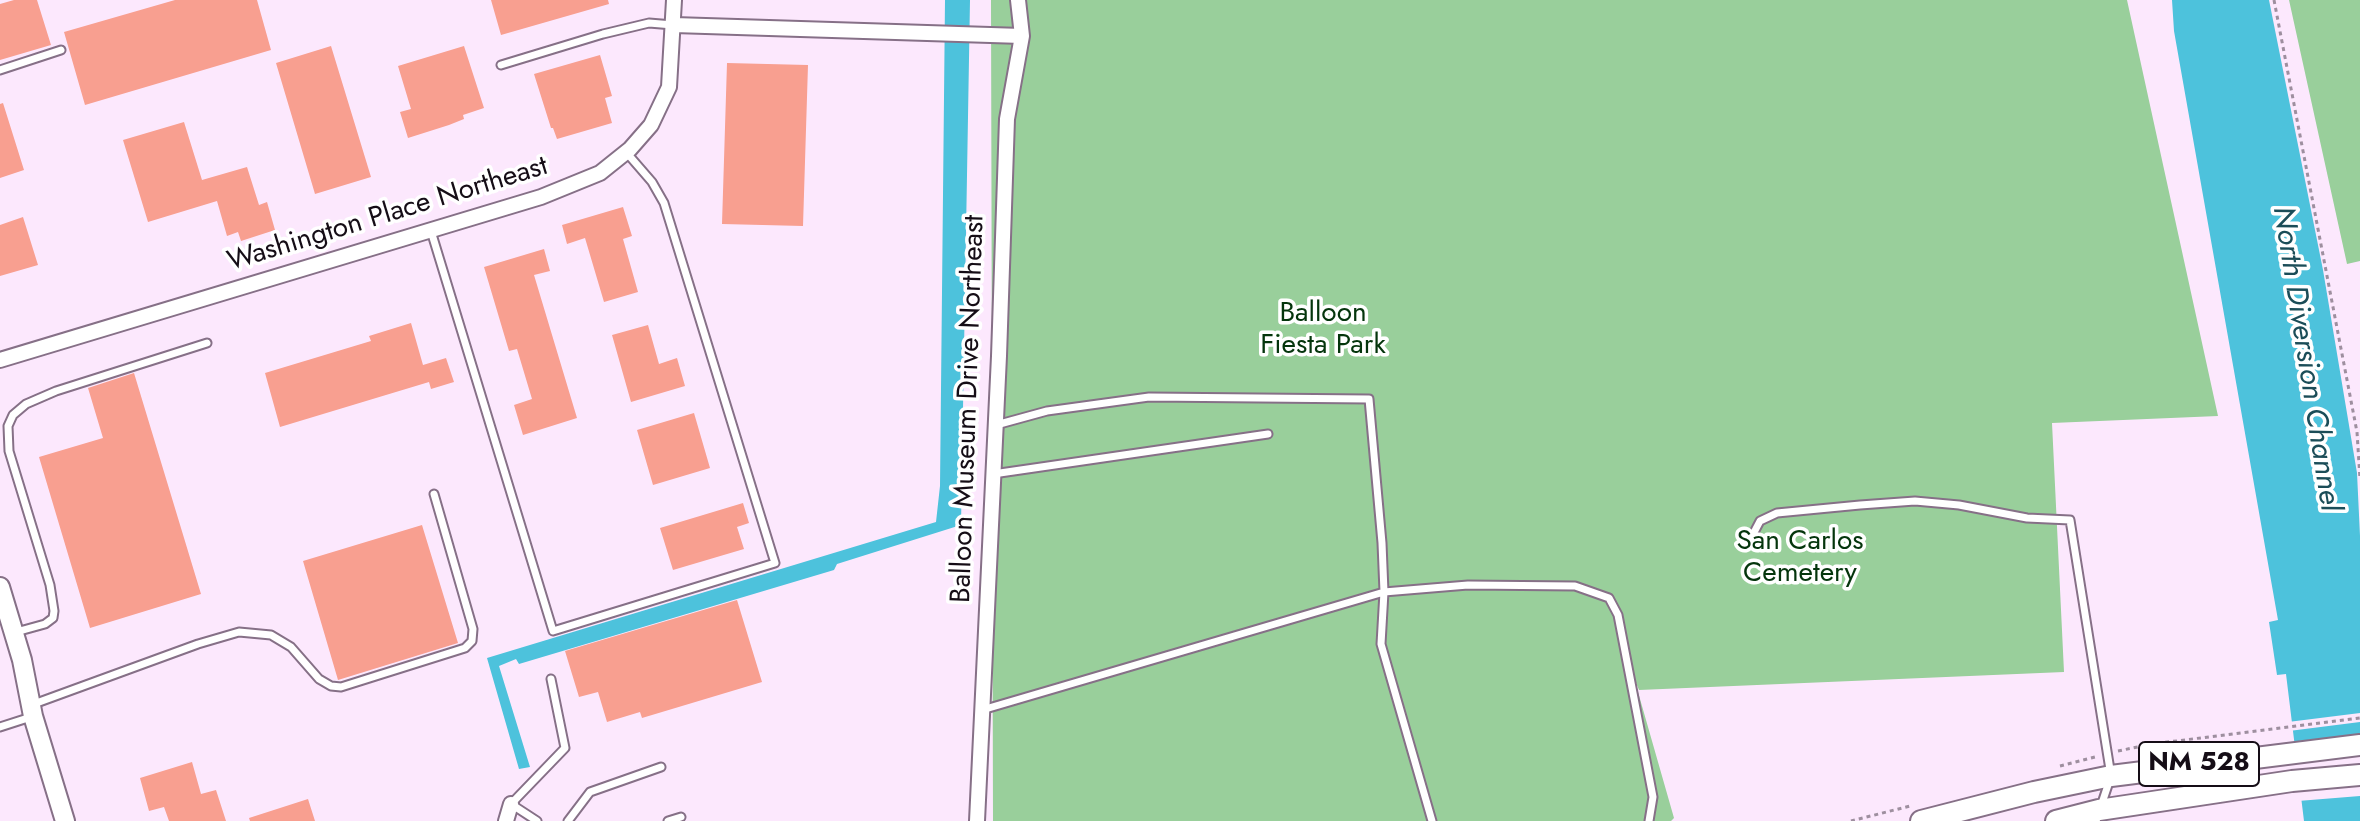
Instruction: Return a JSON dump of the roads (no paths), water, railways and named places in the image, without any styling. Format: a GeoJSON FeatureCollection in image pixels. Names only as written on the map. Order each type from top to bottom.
{"type":"FeatureCollection","features":[{"type":"Feature","properties":{"kind":"main road","name":"NM 528"},"geometry":{"type":"LineString","coordinates":[[1921,821],[2111,776],[2360,745]]}},
{"type":"Feature","properties":{"kind":"main road","name":"NM 528"},"geometry":{"type":"LineString","coordinates":[[2056,821],[2101,817],[2292,781],[2360,775]]}},
{"type":"Feature","properties":{"kind":"street","name":"Washington Place Northeast"},"geometry":{"type":"LineString","coordinates":[[0,360],[541,197],[600,173],[626,152],[651,125],[669,87],[674,0]]}},
{"type":"Feature","properties":{"kind":"street","name":"Balloon Museum Drive Northeast"},"geometry":{"type":"LineString","coordinates":[[977,821],[1007,119],[1022,36],[1018,0]]}},
{"type":"Feature","properties":{"kind":"street"},"geometry":{"type":"LineString","coordinates":[[674,25],[1022,36]]}},
{"type":"Feature","properties":{"kind":"street"},"geometry":{"type":"LineString","coordinates":[[0,587],[65,821]]}},
{"type":"Feature","properties":{"kind":"street"},"geometry":{"type":"LineString","coordinates":[[506,821],[511,804]]}},
{"type":"Feature","properties":{"kind":"lane"},"geometry":{"type":"LineString","coordinates":[[501,65],[649,23],[674,25]]}},
{"type":"Feature","properties":{"kind":"lane"},"geometry":{"type":"LineString","coordinates":[[0,70],[61,50]]}},
{"type":"Feature","properties":{"kind":"lane"},"geometry":{"type":"LineString","coordinates":[[430,230],[553,631],[775,563],[664,203],[652,182],[626,152]]}},
{"type":"Feature","properties":{"kind":"lane"},"geometry":{"type":"LineString","coordinates":[[14,632],[45,624],[53,618],[54,611],[50,585],[9,451],[8,426],[13,415],[26,404],[56,391],[207,343]]}},
{"type":"Feature","properties":{"kind":"lane"},"geometry":{"type":"LineString","coordinates":[[996,425],[1047,411],[1149,397],[1369,399],[1382,543],[1384,592],[1381,644],[1432,821]]}},
{"type":"Feature","properties":{"kind":"lane"},"geometry":{"type":"LineString","coordinates":[[993,474],[1268,434]]}},
{"type":"Feature","properties":{"kind":"lane"},"geometry":{"type":"LineString","coordinates":[[0,727],[32,710],[183,649],[239,632],[271,635],[291,647],[319,679],[331,686],[341,687],[465,648],[472,641],[473,629],[434,494]]}},
{"type":"Feature","properties":{"kind":"lane"},"geometry":{"type":"LineString","coordinates":[[1749,542],[1760,521],[1777,513],[1915,501],[1959,505],[2027,518],[2070,520],[2111,776],[2101,817]]}},
{"type":"Feature","properties":{"kind":"lane"},"geometry":{"type":"LineString","coordinates":[[982,710],[1384,592],[1468,585],[1575,586],[1609,598],[1618,615],[1653,797],[1649,821]]}},
{"type":"Feature","properties":{"kind":"lane"},"geometry":{"type":"LineString","coordinates":[[537,821],[511,804],[565,748],[551,679]]}},
{"type":"Feature","properties":{"kind":"lane"},"geometry":{"type":"LineString","coordinates":[[568,821],[590,792],[661,767]]}},
{"type":"Feature","properties":{"kind":"lane"},"geometry":{"type":"LineString","coordinates":[[668,821],[681,817]]}},
{"type":"Feature","properties":{"kind":"water"},"geometry":{"type":"Polygon","coordinates":[[[945,0],[970,0],[961,525],[837,564],[834,570],[519,664],[516,659],[499,666],[530,767],[519,769],[487,658],[936,522],[940,486],[945,0]]]}},
{"type":"Feature","properties":{"kind":"water","name":"North Diversion Channel"},"geometry":{"type":"Polygon","coordinates":[[[2172,0],[2269,0],[2323,270],[2357,473],[2360,536],[2360,821],[2304,821],[2286,674],[2277,675],[2269,622],[2278,620],[2174,31],[2172,0]]]}},
{"type":"Feature","properties":{"kind":"park label","name":"Balloon Fiesta Park"},"geometry":{"type":"Point","coordinates":[1323,330]}},
{"type":"Feature","properties":{"kind":"park label","name":"San Carlos Cemetery"},"geometry":{"type":"Point","coordinates":[1800,558]}}]}
